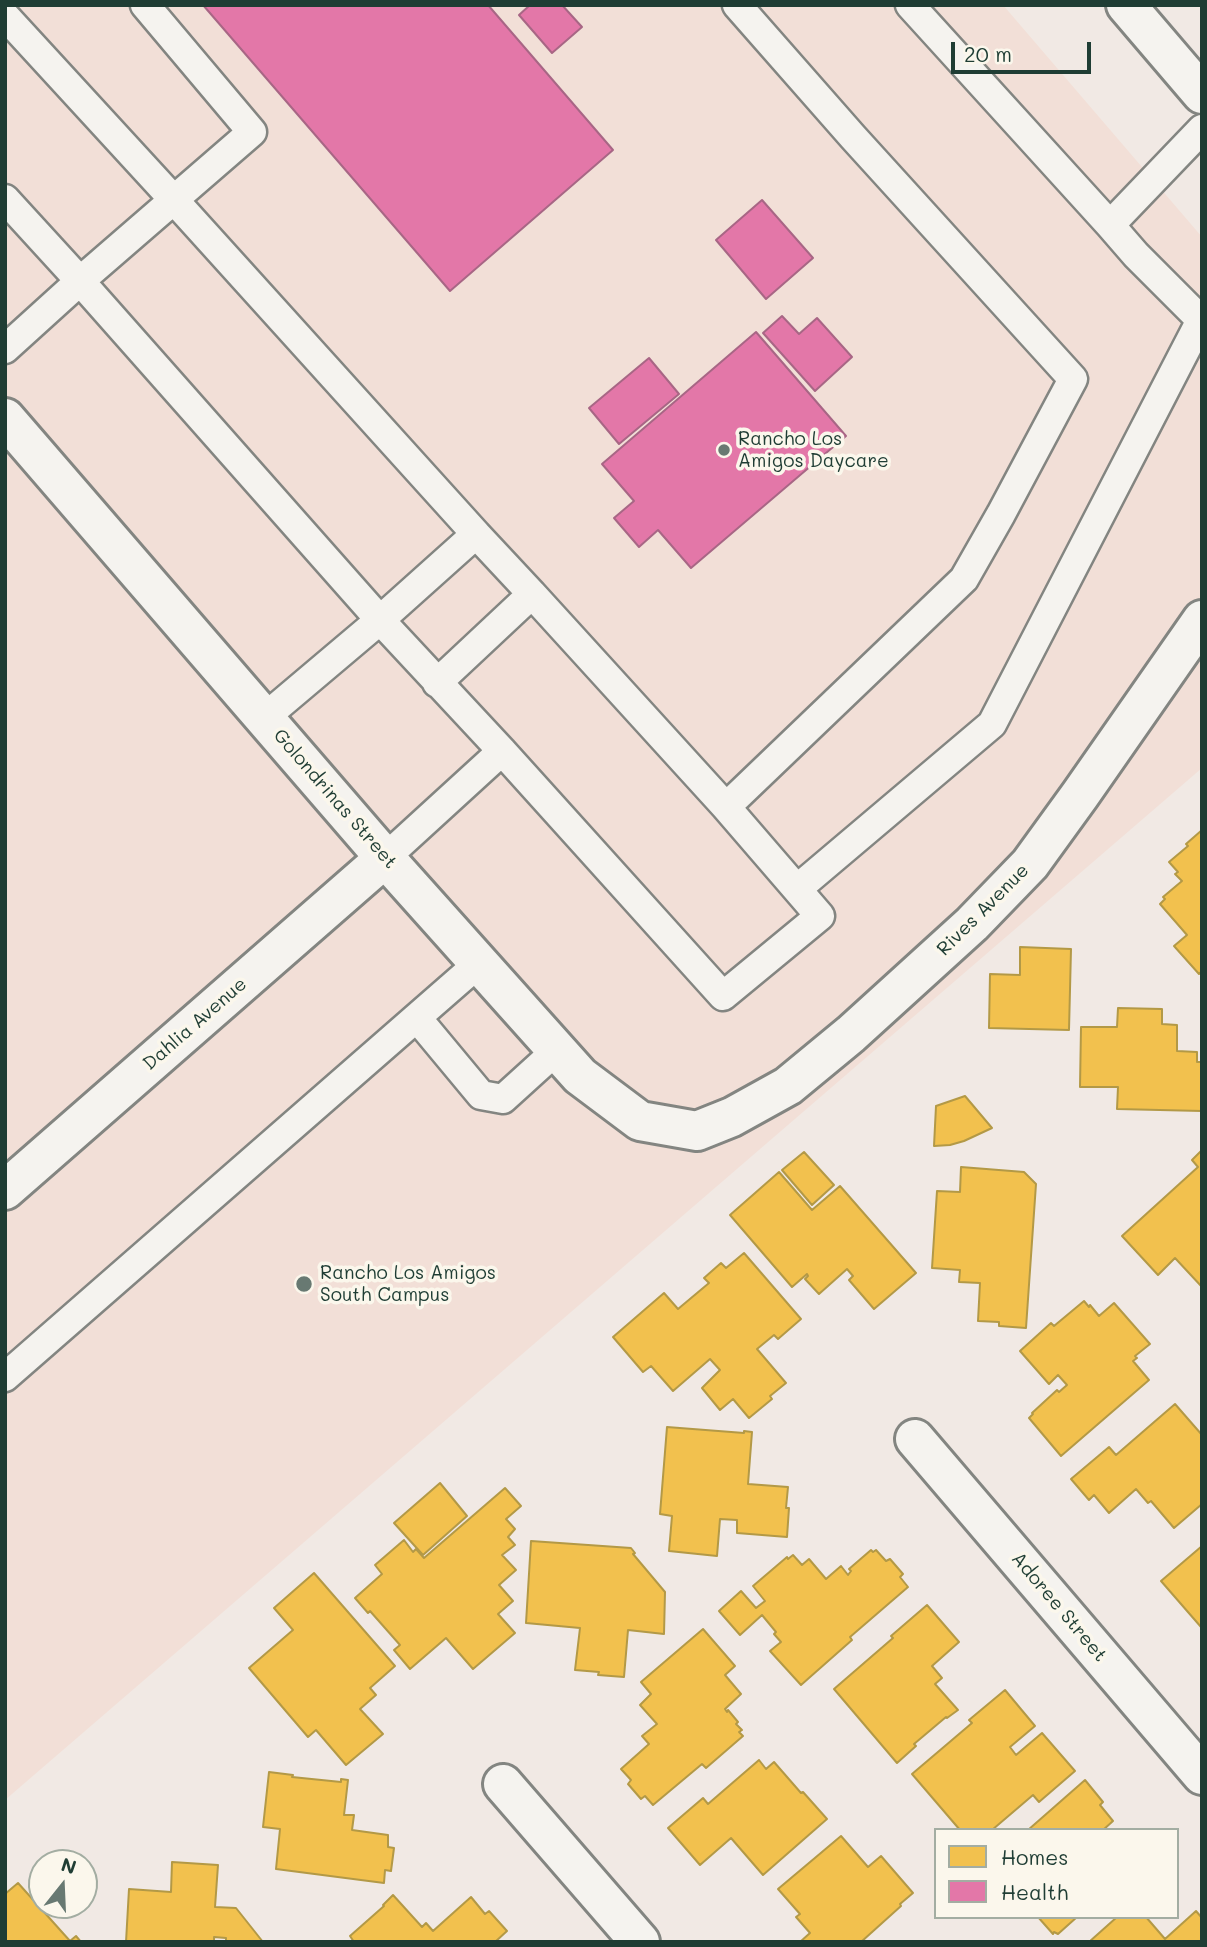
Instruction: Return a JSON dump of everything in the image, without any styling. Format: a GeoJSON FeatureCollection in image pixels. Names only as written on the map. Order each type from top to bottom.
{"type":"FeatureCollection","features":[{"type":"Feature","properties":{"kind":"street"},"geometry":{"type":"LineString","coordinates":[[1126,5],[1202,94]]}},
{"type":"Feature","properties":{"kind":"street","name":"Golondrinas Street"},"geometry":{"type":"LineString","coordinates":[[5,418],[386,858],[580,1076],[640,1121],[697,1131]]}},
{"type":"Feature","properties":{"kind":"street","name":"Rives Avenue"},"geometry":{"type":"LineString","coordinates":[[697,1131],[732,1117],[788,1086],[851,1034],[972,924],[1030,864],[1202,620]]}},
{"type":"Feature","properties":{"kind":"street","name":"Dahlia Avenue"},"geometry":{"type":"LineString","coordinates":[[5,1190],[386,858]]}},
{"type":"Feature","properties":{"kind":"street","name":"Adoree Street"},"geometry":{"type":"LineString","coordinates":[[915,1439],[1202,1775]]}},
{"type":"Feature","properties":{"kind":"street"},"geometry":{"type":"LineString","coordinates":[[503,1784],[640,1942]]}},
{"type":"Feature","properties":{"kind":"lane"},"geometry":{"type":"LineString","coordinates":[[5,349],[252,132],[145,5]]}},
{"type":"Feature","properties":{"kind":"lane"},"geometry":{"type":"LineString","coordinates":[[726,807],[964,579],[1073,379],[737,5]]}},
{"type":"Feature","properties":{"kind":"lane"},"geometry":{"type":"LineString","coordinates":[[797,889],[992,724],[1201,320],[1136,255],[910,5]]}},
{"type":"Feature","properties":{"kind":"lane"},"geometry":{"type":"LineString","coordinates":[[5,16],[726,807],[820,916],[723,996],[380,620],[5,199]]}},
{"type":"Feature","properties":{"kind":"lane"},"geometry":{"type":"LineString","coordinates":[[1110,225],[1202,129]]}},
{"type":"Feature","properties":{"kind":"lane"},"geometry":{"type":"LineString","coordinates":[[264,718],[476,534]]}},
{"type":"Feature","properties":{"kind":"lane"},"geometry":{"type":"LineString","coordinates":[[437,683],[533,594]]}},
{"type":"Feature","properties":{"kind":"lane"},"geometry":{"type":"LineString","coordinates":[[386,858],[502,751]]}},
{"type":"Feature","properties":{"kind":"lane"},"geometry":{"type":"LineString","coordinates":[[5,1377],[479,963]]}},
{"type":"Feature","properties":{"kind":"lane"},"geometry":{"type":"LineString","coordinates":[[417,1018],[481,1095],[503,1098],[557,1050]]}},
{"type":"Feature","properties":{"kind":"shaded area","name":"Rancho Los Amigos South Campus"},"geometry":{"type":"Polygon","coordinates":[[[5,5],[1003,5],[1202,237],[1202,768],[5,1800],[5,5]]]}},
{"type":"Feature","properties":{"kind":"building: Homes"},"geometry":{"type":"Polygon","coordinates":[[[1202,830],[1202,971],[1199,974],[1174,946],[1187,935],[1160,904],[1165,899],[1163,897],[1182,881],[1169,862],[1202,830]]]}},
{"type":"Feature","properties":{"kind":"building: Homes"},"geometry":{"type":"Polygon","coordinates":[[[1020,947],[1071,949],[1069,1030],[989,1028],[990,974],[1020,975],[1020,947]]]}},
{"type":"Feature","properties":{"kind":"building: Homes"},"geometry":{"type":"Polygon","coordinates":[[[1118,1008],[1162,1009],[1162,1024],[1177,1025],[1177,1051],[1197,1052],[1197,1062],[1202,1062],[1202,1111],[1117,1109],[1118,1087],[1080,1087],[1081,1027],[1117,1027],[1118,1008]]]}},
{"type":"Feature","properties":{"kind":"building: Homes"},"geometry":{"type":"Polygon","coordinates":[[[965,1096],[992,1128],[964,1141],[934,1146],[936,1106],[965,1096]]]}},
{"type":"Feature","properties":{"kind":"building: Homes"},"geometry":{"type":"Polygon","coordinates":[[[1202,1150],[1202,1287],[1175,1258],[1158,1275],[1122,1236],[1198,1167],[1192,1160],[1202,1150]]]}},
{"type":"Feature","properties":{"kind":"building: Homes"},"geometry":{"type":"Polygon","coordinates":[[[804,1152],[834,1185],[812,1205],[782,1170],[804,1152]]]}},
{"type":"Feature","properties":{"kind":"building: Homes"},"geometry":{"type":"Polygon","coordinates":[[[961,1167],[1024,1172],[1036,1184],[1026,1328],[978,1321],[980,1283],[959,1282],[960,1270],[932,1268],[937,1191],[960,1192],[961,1167]]]}},
{"type":"Feature","properties":{"kind":"building: Homes"},"geometry":{"type":"Polygon","coordinates":[[[779,1172],[812,1210],[840,1186],[916,1273],[874,1309],[849,1280],[853,1276],[847,1269],[819,1294],[805,1279],[807,1274],[792,1287],[730,1215],[779,1172]]]}},
{"type":"Feature","properties":{"kind":"building: Homes"},"geometry":{"type":"Polygon","coordinates":[[[744,1253],[801,1319],[778,1339],[774,1335],[757,1349],[786,1383],[749,1418],[733,1399],[720,1410],[702,1388],[720,1370],[710,1359],[673,1391],[651,1366],[643,1372],[613,1337],[664,1293],[678,1309],[709,1283],[704,1278],[721,1263],[726,1268],[744,1253]]]}},
{"type":"Feature","properties":{"kind":"building: Homes"},"geometry":{"type":"Polygon","coordinates":[[[1084,1301],[1099,1316],[1114,1303],[1150,1344],[1135,1356],[1137,1358],[1133,1361],[1149,1380],[1061,1456],[1029,1418],[1057,1390],[1059,1392],[1067,1385],[1058,1375],[1049,1384],[1020,1351],[1051,1323],[1054,1326],[1084,1301]]]}},
{"type":"Feature","properties":{"kind":"building: Homes"},"geometry":{"type":"Polygon","coordinates":[[[1175,1404],[1202,1435],[1202,1504],[1174,1528],[1151,1501],[1148,1503],[1136,1489],[1109,1513],[1094,1495],[1089,1500],[1071,1479],[1109,1447],[1116,1455],[1175,1404]]]}},
{"type":"Feature","properties":{"kind":"building: Homes"},"geometry":{"type":"Polygon","coordinates":[[[667,1427],[752,1432],[748,1484],[788,1487],[787,1537],[737,1533],[737,1520],[720,1519],[717,1556],[669,1551],[672,1516],[660,1514],[667,1427]]]}},
{"type":"Feature","properties":{"kind":"building: Homes"},"geometry":{"type":"Polygon","coordinates":[[[440,1483],[467,1516],[423,1555],[394,1523],[440,1483]]]}},
{"type":"Feature","properties":{"kind":"building: Homes"},"geometry":{"type":"Polygon","coordinates":[[[505,1488],[521,1506],[506,1519],[515,1529],[508,1537],[515,1545],[502,1555],[516,1570],[499,1585],[513,1601],[498,1614],[515,1633],[473,1669],[446,1638],[410,1669],[394,1650],[400,1645],[355,1598],[382,1574],[375,1565],[404,1540],[413,1552],[416,1549],[424,1558],[505,1488]]]}},
{"type":"Feature","properties":{"kind":"building: Homes"},"geometry":{"type":"Polygon","coordinates":[[[531,1541],[631,1548],[665,1592],[664,1634],[628,1630],[624,1677],[575,1670],[580,1628],[526,1623],[531,1541]]]}},
{"type":"Feature","properties":{"kind":"building: Homes"},"geometry":{"type":"Polygon","coordinates":[[[1202,1546],[1202,1626],[1201,1627],[1161,1581],[1202,1546]]]}},
{"type":"Feature","properties":{"kind":"building: Homes"},"geometry":{"type":"Polygon","coordinates":[[[871,1550],[876,1550],[886,1561],[890,1559],[903,1574],[900,1577],[908,1587],[850,1637],[852,1640],[801,1685],[770,1651],[781,1642],[762,1615],[740,1635],[719,1611],[741,1591],[756,1608],[765,1601],[753,1586],[787,1557],[788,1559],[793,1555],[802,1565],[809,1559],[826,1579],[841,1566],[848,1575],[851,1571],[849,1569],[871,1550]]]}},
{"type":"Feature","properties":{"kind":"building: Homes"},"geometry":{"type":"Polygon","coordinates":[[[314,1573],[395,1666],[370,1688],[376,1695],[360,1709],[383,1734],[346,1765],[316,1730],[308,1737],[249,1668],[293,1630],[274,1608],[314,1573]]]}},
{"type":"Feature","properties":{"kind":"building: Homes"},"geometry":{"type":"Polygon","coordinates":[[[927,1605],[959,1642],[932,1666],[942,1678],[935,1684],[958,1710],[914,1744],[916,1746],[897,1763],[834,1689],[927,1605]]]}},
{"type":"Feature","properties":{"kind":"building: Homes"},"geometry":{"type":"Polygon","coordinates":[[[703,1629],[735,1666],[725,1675],[741,1694],[725,1709],[738,1722],[736,1724],[742,1730],[739,1732],[743,1736],[706,1768],[702,1764],[653,1805],[645,1796],[641,1799],[628,1784],[631,1780],[621,1769],[649,1744],[642,1736],[657,1724],[640,1705],[651,1694],[641,1682],[703,1629]]]}},
{"type":"Feature","properties":{"kind":"building: Homes"},"geometry":{"type":"Polygon","coordinates":[[[1005,1690],[1035,1726],[1010,1747],[1016,1755],[1042,1733],[1075,1771],[1039,1802],[1033,1795],[994,1828],[958,1828],[912,1774],[972,1723],[969,1720],[1005,1690]]]}},
{"type":"Feature","properties":{"kind":"building: Homes"},"geometry":{"type":"Polygon","coordinates":[[[759,1760],[766,1769],[774,1762],[827,1819],[763,1875],[731,1838],[700,1865],[668,1828],[703,1798],[708,1804],[759,1760]]]}},
{"type":"Feature","properties":{"kind":"building: Homes"},"geometry":{"type":"Polygon","coordinates":[[[269,1772],[341,1782],[341,1779],[348,1780],[344,1815],[354,1815],[352,1830],[388,1835],[388,1847],[394,1848],[391,1871],[385,1870],[384,1883],[276,1869],[280,1829],[263,1827],[269,1772]]]}},
{"type":"Feature","properties":{"kind":"building: Homes"},"geometry":{"type":"Polygon","coordinates":[[[1085,1780],[1103,1802],[1100,1805],[1113,1821],[1105,1828],[1030,1828],[1085,1780]]]}},
{"type":"Feature","properties":{"kind":"building: Homes"},"geometry":{"type":"Polygon","coordinates":[[[841,1836],[868,1867],[881,1856],[913,1893],[861,1942],[800,1942],[810,1933],[796,1917],[800,1914],[778,1889],[841,1836]]]}},
{"type":"Feature","properties":{"kind":"building: Homes"},"geometry":{"type":"Polygon","coordinates":[[[172,1862],[218,1865],[215,1907],[236,1908],[263,1942],[226,1942],[226,1938],[214,1937],[214,1942],[126,1942],[129,1889],[171,1892],[172,1862]]]}},
{"type":"Feature","properties":{"kind":"building: Homes"},"geometry":{"type":"Polygon","coordinates":[[[18,1883],[28,1894],[28,1919],[50,1919],[70,1941],[76,1936],[81,1942],[5,1942],[5,1894],[18,1883]]]}},
{"type":"Feature","properties":{"kind":"building: Homes"},"geometry":{"type":"Polygon","coordinates":[[[393,1895],[422,1927],[426,1923],[433,1931],[471,1897],[485,1914],[489,1911],[507,1931],[495,1942],[354,1942],[350,1936],[393,1895]]]}},
{"type":"Feature","properties":{"kind":"building: Homes"},"geometry":{"type":"Polygon","coordinates":[[[1196,1911],[1202,1918],[1202,1942],[1089,1942],[1115,1919],[1148,1919],[1165,1939],[1196,1911]]]}},
{"type":"Feature","properties":{"kind":"building: Homes"},"geometry":{"type":"Polygon","coordinates":[[[1040,1919],[1075,1919],[1058,1934],[1053,1934],[1040,1919]]]}},
{"type":"Feature","properties":{"kind":"building: Health"},"geometry":{"type":"Polygon","coordinates":[[[203,5],[488,5],[613,150],[450,291],[203,5]]]}},
{"type":"Feature","properties":{"kind":"building: Health"},"geometry":{"type":"Polygon","coordinates":[[[530,5],[562,5],[582,27],[552,53],[519,15],[530,5]]]}},
{"type":"Feature","properties":{"kind":"building: Health"},"geometry":{"type":"Polygon","coordinates":[[[762,200],[813,258],[766,299],[716,240],[762,200]]]}},
{"type":"Feature","properties":{"kind":"building: Health"},"geometry":{"type":"Polygon","coordinates":[[[782,316],[799,334],[817,318],[852,357],[815,391],[763,333],[782,316]]]}},
{"type":"Feature","properties":{"kind":"building: Health","name":"Rancho Los Amigos Daycare"},"geometry":{"type":"Polygon","coordinates":[[[756,332],[846,436],[691,568],[658,530],[639,547],[614,518],[634,501],[602,464],[756,332]]]}},
{"type":"Feature","properties":{"kind":"building: Health"},"geometry":{"type":"Polygon","coordinates":[[[649,358],[679,394],[619,444],[589,408],[649,358]]]}},
{"type":"Feature","properties":{"kind":"place","name":"Rancho Los Amigos Daycare"},"geometry":{"type":"Point","coordinates":[724,450]}},
{"type":"Feature","properties":{"kind":"place","name":"Rancho Los Amigos South Campus"},"geometry":{"type":"Point","coordinates":[304,1284]}}]}
